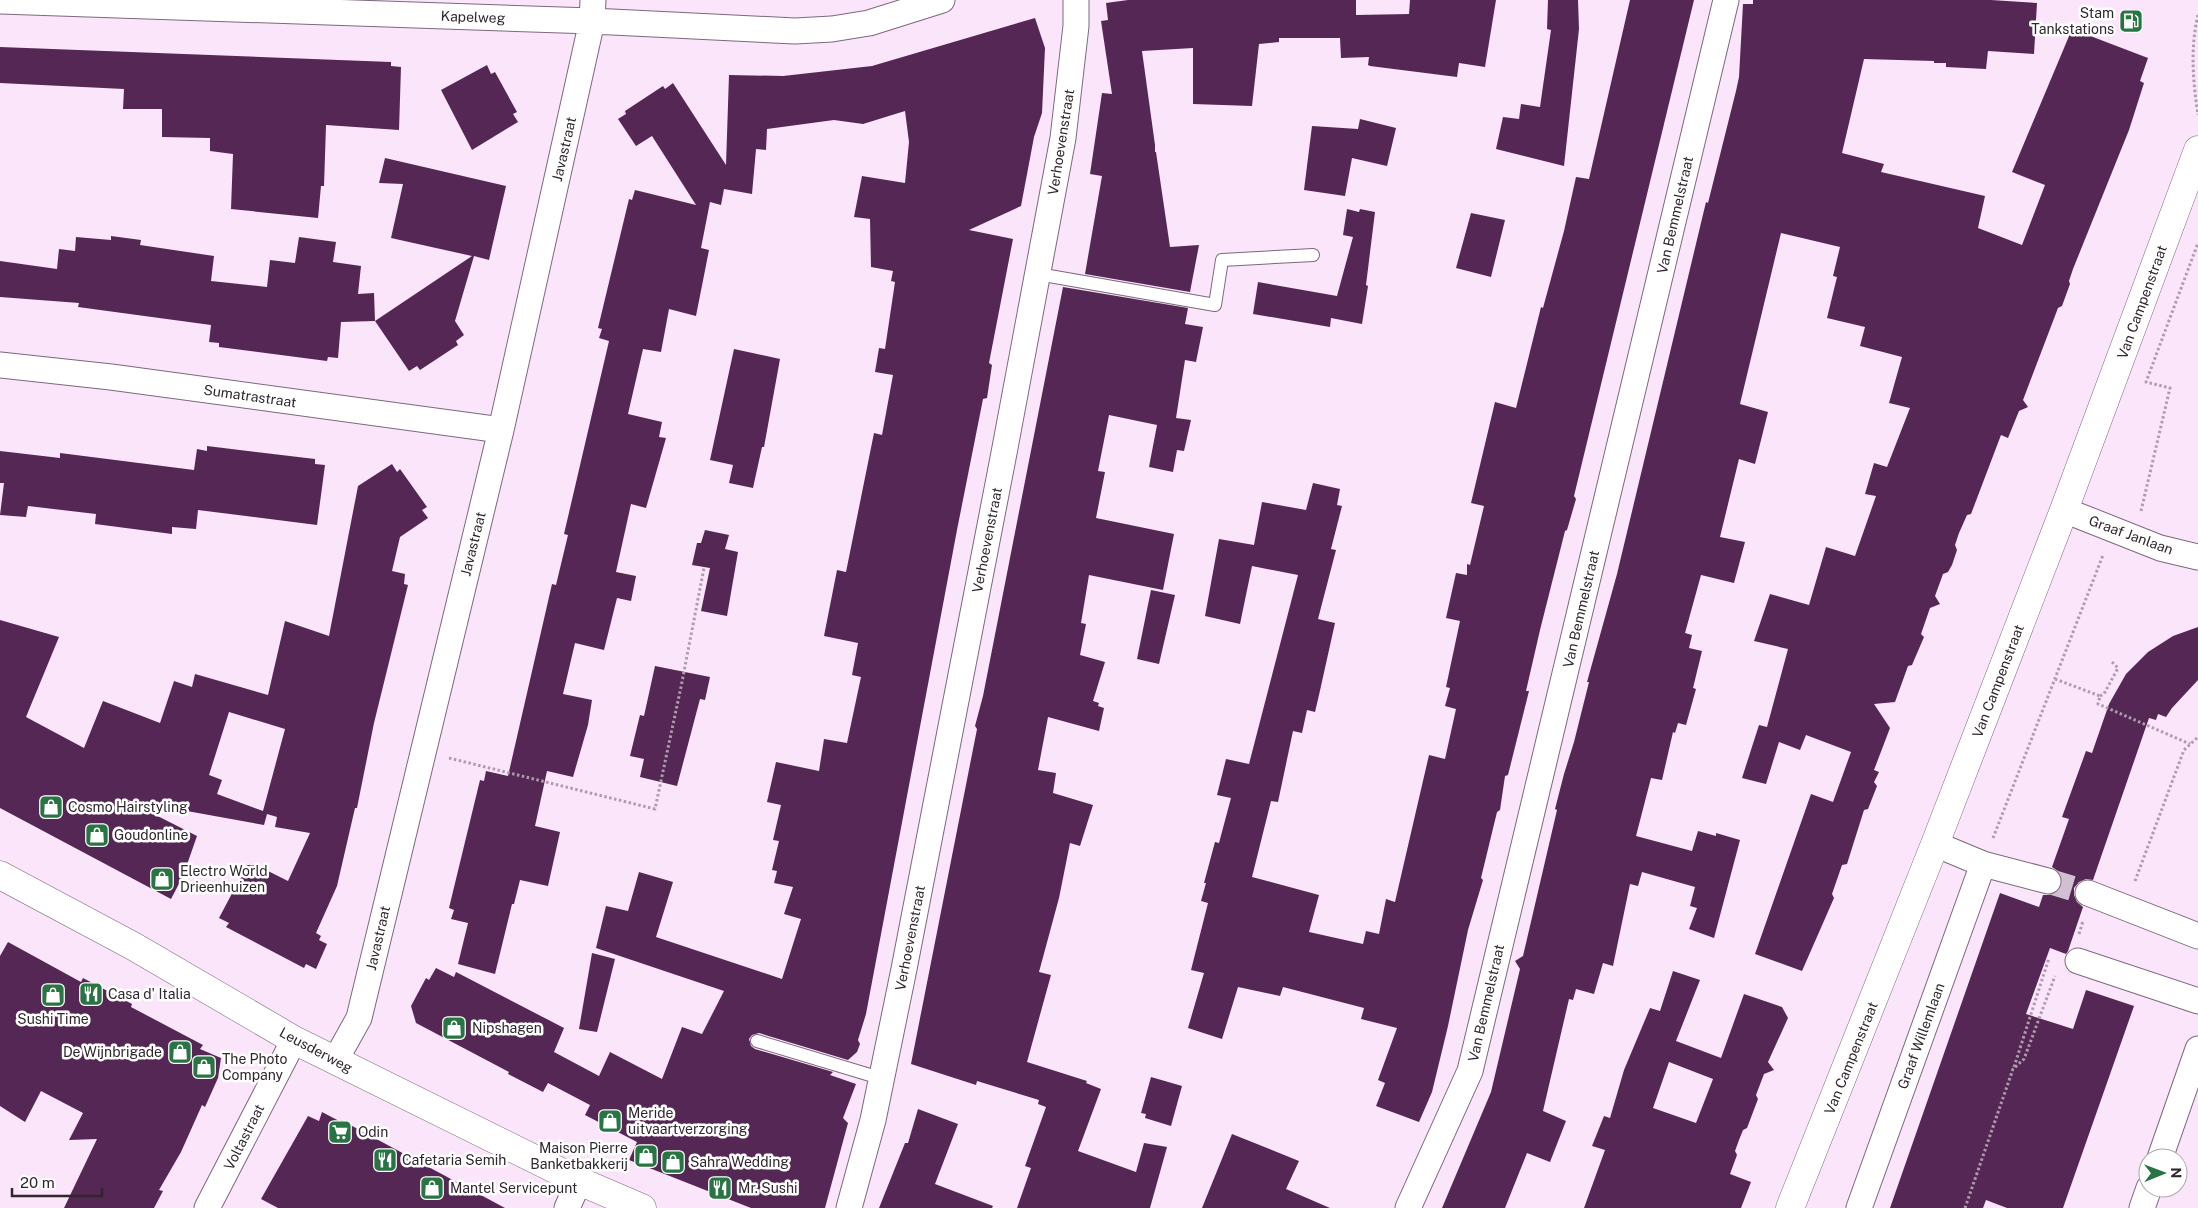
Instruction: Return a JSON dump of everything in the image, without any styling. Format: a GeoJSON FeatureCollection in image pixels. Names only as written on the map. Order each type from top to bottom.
{"type":"FeatureCollection","features":[{"type":"Feature","properties":{"kind":"street","name":"Kapelweg"},"geometry":{"type":"LineString","coordinates":[[0,0],[593,10],[795,31],[832,29],[869,23],[942,0]]}},
{"type":"Feature","properties":{"kind":"street","name":"Verhoevenstraat"},"geometry":{"type":"LineString","coordinates":[[849,1208],[873,1120],[955,710],[1038,274],[1063,138],[1076,26],[1076,0]]}},
{"type":"Feature","properties":{"kind":"street","name":"Van Bemmelstraat"},"geometry":{"type":"LineString","coordinates":[[1408,1208],[1470,1071],[1726,0]]}},
{"type":"Feature","properties":{"kind":"street","name":"Javastraat"},"geometry":{"type":"LineString","coordinates":[[335,1061],[359,1018],[501,430],[593,10]]}},
{"type":"Feature","properties":{"kind":"street","name":"Van Campenstraat"},"geometry":{"type":"LineString","coordinates":[[1790,1208],[1935,844],[2064,510],[2198,150]]}},
{"type":"Feature","properties":{"kind":"street","name":"Sumatrastraat"},"geometry":{"type":"LineString","coordinates":[[0,365],[121,379],[501,430]]}},
{"type":"Feature","properties":{"kind":"street","name":"Graaf Janlaan"},"geometry":{"type":"LineString","coordinates":[[2064,510],[2160,548],[2198,557]]}},
{"type":"Feature","properties":{"kind":"street"},"geometry":{"type":"LineString","coordinates":[[1935,844],[1983,864],[2048,881]]}},
{"type":"Feature","properties":{"kind":"street","name":"Graaf Willemlaan"},"geometry":{"type":"LineString","coordinates":[[1859,1208],[1983,864]]}},
{"type":"Feature","properties":{"kind":"street","name":"Leusderweg"},"geometry":{"type":"LineString","coordinates":[[0,876],[133,946],[294,1040],[579,1181],[642,1208]]}},
{"type":"Feature","properties":{"kind":"street"},"geometry":{"type":"LineString","coordinates":[[2088,893],[2198,936]]}},
{"type":"Feature","properties":{"kind":"street"},"geometry":{"type":"LineString","coordinates":[[2078,962],[2198,1001]]}},
{"type":"Feature","properties":{"kind":"street","name":"Voltastraat"},"geometry":{"type":"LineString","coordinates":[[207,1208],[294,1040]]}},
{"type":"Feature","properties":{"kind":"street"},"geometry":{"type":"LineString","coordinates":[[2163,1148],[2198,1049]]}},
{"type":"Feature","properties":{"kind":"street"},"geometry":{"type":"LineString","coordinates":[[567,1208],[579,1181]]}},
{"type":"Feature","properties":{"kind":"lane"},"geometry":{"type":"LineString","coordinates":[[1038,274],[1215,305],[1222,260],[1313,254]]}},
{"type":"Feature","properties":{"kind":"lane"},"geometry":{"type":"LineString","coordinates":[[757,1041],[880,1078]]}},
{"type":"Feature","properties":{"kind":"path"},"geometry":{"type":"LineString","coordinates":[[2198,15],[2195,28],[2192,81],[2198,115]]}},
{"type":"Feature","properties":{"kind":"path"},"geometry":{"type":"LineString","coordinates":[[1983,864],[2055,679],[2124,534],[2170,388],[2146,382],[2198,243]]}},
{"type":"Feature","properties":{"kind":"path"},"geometry":{"type":"LineString","coordinates":[[422,751],[655,809],[704,568]]}},
{"type":"Feature","properties":{"kind":"path"},"geometry":{"type":"LineString","coordinates":[[2112,662],[2118,668],[2104,694],[2100,696],[2098,704],[2190,744]]}},
{"type":"Feature","properties":{"kind":"path"},"geometry":{"type":"LineString","coordinates":[[2055,679],[2100,696]]}},
{"type":"Feature","properties":{"kind":"path"},"geometry":{"type":"LineString","coordinates":[[2126,907],[2184,750],[2198,737]]}},
{"type":"Feature","properties":{"kind":"path"},"geometry":{"type":"LineString","coordinates":[[2013,1069],[2024,1059],[2057,969],[2074,974],[2078,962]]}},
{"type":"Feature","properties":{"kind":"path"},"geometry":{"type":"LineString","coordinates":[[1965,1208],[2013,1069],[2033,1003]]}},
{"type":"Feature","properties":{"kind":"building"},"geometry":{"type":"Polygon","coordinates":[[[1128,0],[1356,0],[1356,15],[1409,14],[1410,0],[1496,0],[1485,67],[1459,63],[1457,77],[1370,66],[1368,65],[1369,57],[1341,58],[1340,38],[1279,38],[1279,42],[1259,44],[1252,106],[1193,104],[1193,48],[1142,51],[1170,247],[1199,245],[1190,292],[1085,274],[1102,176],[1090,174],[1102,93],[1112,94],[1101,21],[1108,20],[1106,3],[1128,0]]]}},
{"type":"Feature","properties":{"kind":"building"},"geometry":{"type":"Polygon","coordinates":[[[1548,0],[1578,0],[1579,29],[1564,166],[1496,149],[1503,117],[1519,119],[1521,104],[1540,107],[1551,30],[1547,29],[1548,0]]]}},
{"type":"Feature","properties":{"kind":"building"},"geometry":{"type":"Polygon","coordinates":[[[1630,0],[1694,0],[1574,496],[1576,499],[1567,530],[1565,531],[1540,630],[1526,691],[1529,691],[1508,775],[1505,776],[1500,810],[1497,812],[1481,878],[1483,880],[1468,930],[1432,1092],[1419,1122],[1376,1106],[1385,1083],[1378,1080],[1397,1028],[1361,1019],[1364,1008],[1283,987],[1280,996],[1238,987],[1222,1039],[1188,1028],[1204,973],[1191,970],[1208,903],[1201,901],[1206,883],[1204,883],[1215,842],[1219,843],[1231,798],[1217,795],[1226,759],[1249,764],[1298,575],[1252,566],[1240,624],[1205,616],[1219,539],[1254,545],[1262,502],[1306,510],[1313,483],[1340,489],[1337,505],[1342,506],[1331,549],[1336,550],[1318,619],[1335,623],[1319,695],[1315,712],[1307,710],[1302,733],[1293,731],[1278,802],[1271,801],[1252,877],[1319,895],[1309,932],[1363,944],[1366,931],[1379,934],[1386,899],[1395,902],[1429,755],[1445,759],[1456,709],[1445,706],[1450,688],[1446,687],[1460,621],[1446,618],[1456,573],[1467,575],[1467,564],[1470,565],[1484,506],[1471,503],[1495,402],[1516,408],[1541,307],[1543,308],[1564,231],[1576,177],[1589,179],[1630,0]]]}},
{"type":"Feature","properties":{"kind":"building"},"geometry":{"type":"Polygon","coordinates":[[[1753,0],[1991,0],[2037,3],[2034,54],[1988,51],[1986,69],[1946,67],[1946,63],[1934,63],[1934,61],[1864,59],[1842,153],[1884,164],[1881,172],[1985,196],[1978,228],[2022,245],[2045,185],[2012,172],[2072,29],[2148,58],[2140,81],[2144,83],[2129,130],[2073,269],[2062,306],[2058,308],[2023,400],[2028,407],[2019,411],[2008,438],[2001,435],[1971,514],[1967,515],[1959,533],[1955,545],[1957,550],[1952,565],[1948,572],[1943,574],[1935,596],[1940,604],[1930,608],[1921,634],[1924,637],[1912,665],[1908,666],[1895,702],[1874,704],[1890,728],[1874,770],[1879,772],[1874,782],[1877,786],[1868,809],[1864,810],[1847,864],[1842,865],[1832,894],[1834,898],[1802,971],[1755,954],[1811,794],[1833,802],[1851,752],[1806,735],[1800,750],[1779,742],[1766,784],[1742,778],[1759,725],[1767,727],[1788,649],[1754,641],[1770,594],[1809,605],[1826,547],[1855,556],[1876,496],[1865,494],[1874,463],[1887,467],[1910,408],[1889,403],[1902,357],[1860,346],[1865,327],[1827,318],[1837,277],[1833,276],[1840,247],[1781,233],[1740,404],[1768,412],[1755,464],[1739,459],[1720,537],[1745,542],[1734,583],[1701,575],[1685,633],[1692,635],[1689,648],[1702,651],[1693,688],[1696,689],[1686,725],[1678,723],[1675,733],[1673,732],[1662,780],[1651,778],[1636,836],[1692,851],[1698,831],[1716,836],[1716,833],[1740,840],[1714,938],[1689,929],[1697,908],[1690,906],[1695,887],[1642,872],[1638,886],[1630,884],[1613,966],[1603,963],[1594,994],[1576,989],[1573,1000],[1569,999],[1543,1111],[1566,1121],[1550,1162],[1527,1153],[1505,1208],[1442,1208],[1491,1092],[1520,969],[1515,961],[1523,956],[1557,810],[1555,809],[1617,574],[1706,202],[1708,203],[1736,91],[1739,77],[1743,4],[1753,4],[1753,0]]]}},
{"type":"Feature","properties":{"kind":"building"},"geometry":{"type":"Polygon","coordinates":[[[1035,18],[1045,48],[1042,113],[1034,137],[1021,206],[969,230],[1013,239],[989,363],[992,365],[987,398],[983,399],[957,530],[866,1014],[858,1040],[860,1044],[857,1052],[848,1060],[759,1033],[752,1035],[749,1039],[751,1046],[755,1049],[833,1072],[830,1075],[856,1084],[843,1118],[848,1123],[825,1208],[751,1208],[629,1160],[637,1142],[585,1115],[590,1105],[548,1083],[543,1092],[508,1074],[509,1072],[416,1023],[411,1006],[426,978],[429,980],[436,968],[454,977],[456,972],[564,1028],[554,1052],[599,1076],[610,1052],[662,1079],[682,1027],[702,1034],[724,991],[596,948],[606,906],[628,911],[639,872],[673,882],[656,937],[782,979],[801,919],[784,914],[793,887],[774,883],[777,871],[772,870],[779,841],[773,840],[781,805],[767,802],[776,762],[819,771],[824,739],[847,743],[861,677],[852,675],[858,643],[824,636],[837,570],[846,572],[874,433],[882,435],[893,375],[875,372],[879,348],[885,349],[895,282],[891,281],[893,271],[871,267],[870,219],[854,217],[862,176],[905,183],[909,142],[905,111],[863,124],[834,120],[767,129],[766,150],[756,149],[752,194],[724,189],[721,205],[710,202],[701,248],[709,250],[696,316],[669,309],[661,352],[643,349],[628,414],[662,422],[659,437],[666,438],[646,508],[631,504],[616,572],[636,576],[631,601],[617,598],[604,650],[575,643],[563,694],[592,700],[588,725],[573,777],[547,771],[535,826],[560,832],[548,886],[520,880],[514,904],[512,904],[495,974],[458,964],[468,923],[451,919],[454,910],[449,908],[480,780],[484,781],[486,771],[508,776],[552,584],[556,585],[568,535],[564,534],[609,341],[599,338],[602,329],[598,328],[629,199],[632,200],[635,190],[696,205],[652,136],[636,146],[618,119],[626,114],[625,111],[663,86],[665,89],[673,83],[726,165],[729,75],[783,76],[872,66],[1035,18]]]}},
{"type":"Feature","properties":{"kind":"building"},"geometry":{"type":"Polygon","coordinates":[[[0,47],[391,62],[391,66],[401,67],[399,130],[326,125],[324,186],[321,186],[318,218],[231,209],[233,154],[210,151],[210,138],[162,137],[162,109],[123,109],[124,89],[0,83],[0,47]]]}},
{"type":"Feature","properties":{"kind":"building"},"geometry":{"type":"Polygon","coordinates":[[[487,65],[491,74],[495,72],[517,112],[513,114],[518,122],[472,150],[441,90],[487,65]]]}},
{"type":"Feature","properties":{"kind":"building"},"geometry":{"type":"Polygon","coordinates":[[[1360,119],[1396,128],[1387,166],[1352,158],[1345,196],[1304,190],[1312,126],[1358,129],[1360,119]]]}},
{"type":"Feature","properties":{"kind":"building"},"geometry":{"type":"Polygon","coordinates":[[[385,158],[506,186],[489,260],[474,256],[455,321],[464,335],[456,341],[458,345],[420,370],[417,366],[409,371],[375,321],[472,256],[391,238],[403,184],[379,183],[385,158]]]}},
{"type":"Feature","properties":{"kind":"building"},"geometry":{"type":"Polygon","coordinates":[[[1347,209],[1359,212],[1360,209],[1375,212],[1366,285],[1368,286],[1362,324],[1331,318],[1330,327],[1253,314],[1258,282],[1337,296],[1353,237],[1343,235],[1347,209]]]}},
{"type":"Feature","properties":{"kind":"building"},"geometry":{"type":"Polygon","coordinates":[[[1471,213],[1505,220],[1491,277],[1456,268],[1471,213]]]}},
{"type":"Feature","properties":{"kind":"building"},"geometry":{"type":"Polygon","coordinates":[[[111,236],[141,240],[140,245],[214,256],[211,281],[267,287],[270,260],[295,263],[299,237],[336,242],[333,262],[361,266],[358,294],[374,293],[375,321],[341,322],[338,358],[328,357],[327,361],[219,347],[219,343],[209,342],[211,325],[78,307],[79,303],[0,297],[0,261],[57,269],[59,249],[75,251],[76,237],[111,240],[111,236]]]}},
{"type":"Feature","properties":{"kind":"building"},"geometry":{"type":"Polygon","coordinates":[[[1063,287],[1188,308],[1185,324],[1203,327],[1196,362],[1185,360],[1176,418],[1191,420],[1184,451],[1177,450],[1173,472],[1149,467],[1157,425],[1109,415],[1098,471],[1105,472],[1096,518],[1174,534],[1163,590],[1089,575],[1081,623],[1086,624],[1080,655],[1105,662],[1093,701],[1099,703],[1098,706],[1104,708],[1099,731],[1048,717],[1038,770],[1056,773],[1053,793],[1093,805],[1080,846],[1070,843],[1059,898],[1039,972],[1051,975],[1027,1062],[1087,1081],[1086,1083],[1101,1089],[1078,1151],[1136,1172],[1144,1143],[1167,1147],[1150,1208],[1017,1208],[1031,1168],[1025,1166],[1046,1107],[1038,1104],[1039,1100],[977,1081],[976,1085],[911,1064],[977,729],[975,726],[983,696],[1063,287]]]}},
{"type":"Feature","properties":{"kind":"building"},"geometry":{"type":"Polygon","coordinates":[[[734,349],[780,359],[764,447],[762,447],[753,488],[729,483],[733,465],[710,460],[734,349]]]}},
{"type":"Feature","properties":{"kind":"building"},"geometry":{"type":"Polygon","coordinates":[[[207,446],[315,459],[315,464],[325,465],[317,525],[198,510],[196,529],[172,527],[172,534],[95,524],[96,514],[28,506],[26,517],[0,515],[4,483],[0,483],[0,451],[60,458],[60,453],[194,470],[197,449],[207,451],[207,446]]]}},
{"type":"Feature","properties":{"kind":"building"},"geometry":{"type":"Polygon","coordinates":[[[392,464],[397,472],[400,469],[427,507],[422,510],[428,518],[400,537],[392,571],[405,574],[404,584],[408,585],[374,723],[357,808],[355,808],[337,886],[316,933],[321,936],[319,940],[327,944],[316,969],[306,964],[304,968],[226,927],[229,923],[219,918],[247,865],[256,865],[288,881],[310,833],[275,827],[277,817],[267,814],[264,825],[126,800],[197,836],[183,876],[171,899],[0,808],[0,620],[59,637],[26,717],[84,748],[103,701],[160,723],[174,681],[192,687],[195,674],[268,695],[285,621],[329,636],[358,486],[392,464]],[[229,712],[209,775],[222,780],[217,794],[263,811],[285,729],[229,712]]]}},
{"type":"Feature","properties":{"kind":"building"},"geometry":{"type":"Polygon","coordinates":[[[705,530],[729,535],[725,549],[738,552],[727,616],[701,611],[710,568],[692,565],[697,543],[701,543],[705,530]]]}},
{"type":"Feature","properties":{"kind":"building"},"geometry":{"type":"Polygon","coordinates":[[[1151,590],[1175,595],[1159,664],[1137,659],[1151,590]]]}},
{"type":"Feature","properties":{"kind":"building"},"geometry":{"type":"Polygon","coordinates":[[[2198,627],[2198,680],[2166,717],[2158,714],[2156,720],[2149,718],[2093,880],[2086,879],[2079,882],[2074,888],[2077,902],[2083,907],[2068,951],[2066,954],[2050,948],[2026,1014],[2073,1029],[2086,990],[2134,1006],[2063,1208],[2007,1208],[1986,1200],[1983,1208],[1890,1208],[2000,893],[2039,907],[2043,895],[2051,895],[2059,891],[2062,885],[2062,878],[2058,871],[2052,867],[2069,819],[2062,817],[2086,751],[2092,753],[2109,704],[2126,674],[2148,652],[2173,636],[2198,627]]]}},
{"type":"Feature","properties":{"kind":"building"},"geometry":{"type":"Polygon","coordinates":[[[655,666],[710,677],[705,700],[700,699],[677,786],[640,777],[644,759],[630,756],[640,715],[644,716],[655,666]]]}},
{"type":"Feature","properties":{"kind":"building"},"geometry":{"type":"Polygon","coordinates":[[[8,942],[81,982],[83,978],[132,1004],[131,1007],[203,1045],[200,1049],[221,1058],[218,1078],[205,1107],[202,1105],[181,1152],[159,1190],[163,1191],[154,1208],[64,1208],[97,1139],[69,1140],[83,1113],[41,1091],[25,1122],[0,1106],[0,956],[8,942]]]}},
{"type":"Feature","properties":{"kind":"building"},"geometry":{"type":"Polygon","coordinates":[[[592,953],[615,959],[597,1032],[579,1029],[592,953]]]}},
{"type":"Feature","properties":{"kind":"building"},"geometry":{"type":"Polygon","coordinates":[[[1673,971],[1700,980],[1676,1041],[1721,1058],[1744,994],[1782,1007],[1788,1018],[1768,1062],[1774,1070],[1764,1074],[1756,1095],[1758,1099],[1747,1128],[1743,1130],[1735,1151],[1737,1155],[1730,1174],[1751,1182],[1741,1208],[1584,1208],[1605,1150],[1592,1146],[1604,1116],[1610,1118],[1624,1070],[1650,1008],[1660,1011],[1673,971]],[[1669,1062],[1653,1108],[1696,1123],[1713,1079],[1669,1062]]]}},
{"type":"Feature","properties":{"kind":"building"},"geometry":{"type":"Polygon","coordinates":[[[1151,1077],[1182,1086],[1171,1126],[1145,1118],[1146,1114],[1141,1113],[1151,1077]]]}},
{"type":"Feature","properties":{"kind":"building"},"geometry":{"type":"Polygon","coordinates":[[[918,1109],[958,1124],[935,1184],[993,1206],[992,1208],[879,1208],[905,1143],[908,1143],[918,1109]]]}},
{"type":"Feature","properties":{"kind":"building"},"geometry":{"type":"Polygon","coordinates":[[[322,1112],[341,1122],[341,1120],[505,1208],[278,1208],[261,1199],[308,1116],[319,1121],[322,1112]]]}},
{"type":"Feature","properties":{"kind":"building"},"geometry":{"type":"Polygon","coordinates":[[[1232,1134],[1299,1161],[1286,1189],[1330,1208],[1202,1208],[1232,1134]]]}},
{"type":"Feature","properties":{"kind":"tunnel"},"geometry":{"type":"LineString","coordinates":[[2048,881],[2088,893]]}},
{"type":"Feature","properties":{"kind":"place","name":"Stam Tankstations"},"geometry":{"type":"Point","coordinates":[2131,21]}},
{"type":"Feature","properties":{"kind":"place","name":"Cosmo Hairstyling"},"geometry":{"type":"Point","coordinates":[51,807]}},
{"type":"Feature","properties":{"kind":"place","name":"Goudonline"},"geometry":{"type":"Point","coordinates":[97,835]}},
{"type":"Feature","properties":{"kind":"place","name":"Electro World Drieenhuizen"},"geometry":{"type":"Point","coordinates":[162,879]}},
{"type":"Feature","properties":{"kind":"place","name":"Casa d' Italia"},"geometry":{"type":"Point","coordinates":[91,994]}},
{"type":"Feature","properties":{"kind":"place","name":"Sushi Time"},"geometry":{"type":"Point","coordinates":[53,995]}},
{"type":"Feature","properties":{"kind":"place","name":"Nipshagen"},"geometry":{"type":"Point","coordinates":[454,1028]}},
{"type":"Feature","properties":{"kind":"place","name":"De Wijnbrigade"},"geometry":{"type":"Point","coordinates":[180,1052]}},
{"type":"Feature","properties":{"kind":"place","name":"The Photo Company"},"geometry":{"type":"Point","coordinates":[204,1067]}},
{"type":"Feature","properties":{"kind":"place","name":"Meride uitvaartverzorging"},"geometry":{"type":"Point","coordinates":[610,1121]}},
{"type":"Feature","properties":{"kind":"place","name":"Odin"},"geometry":{"type":"Point","coordinates":[340,1132]}},
{"type":"Feature","properties":{"kind":"place","name":"Maison Pierre Banketbakkerij"},"geometry":{"type":"Point","coordinates":[646,1156]}},
{"type":"Feature","properties":{"kind":"place","name":"Cafetaria Semih"},"geometry":{"type":"Point","coordinates":[385,1160]}},
{"type":"Feature","properties":{"kind":"place","name":"Sahra Wedding"},"geometry":{"type":"Point","coordinates":[673,1162]}},
{"type":"Feature","properties":{"kind":"place","name":"Mantel Servicepunt"},"geometry":{"type":"Point","coordinates":[432,1188]}},
{"type":"Feature","properties":{"kind":"place","name":"Mr. Sushi"},"geometry":{"type":"Point","coordinates":[720,1188]}}]}
